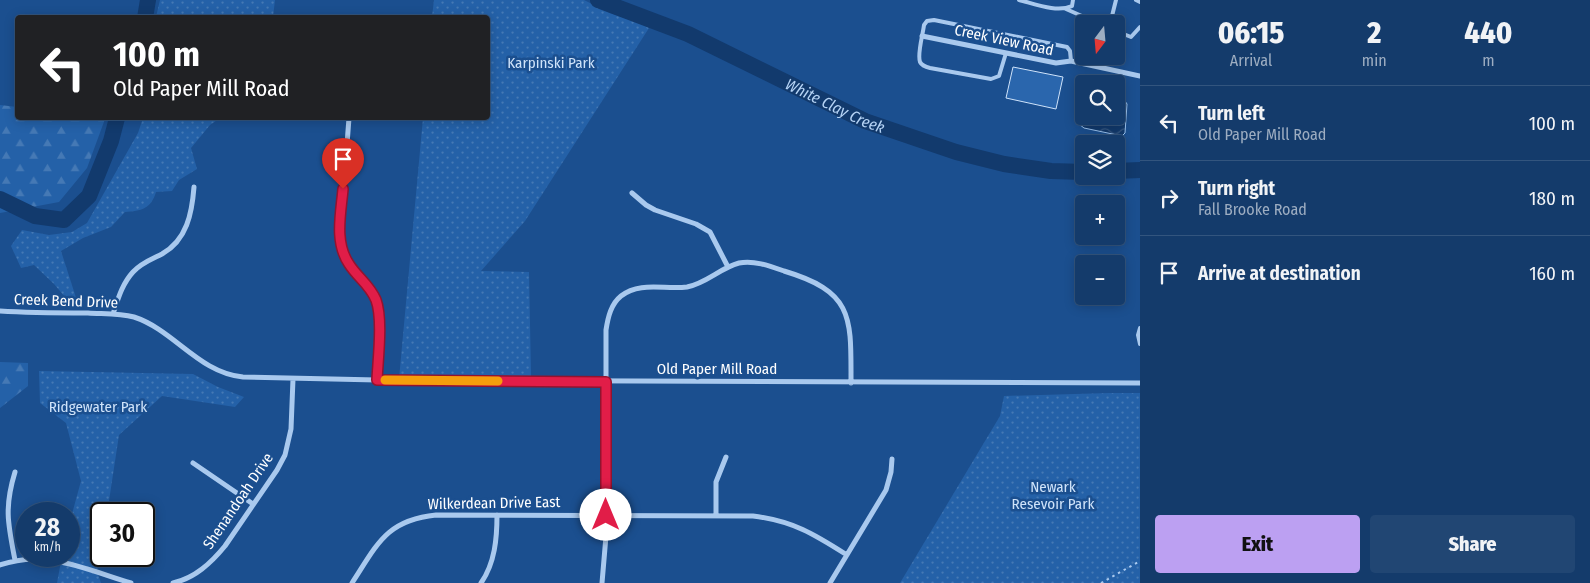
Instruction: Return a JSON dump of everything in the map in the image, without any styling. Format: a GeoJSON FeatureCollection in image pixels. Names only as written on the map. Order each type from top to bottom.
{"type":"FeatureCollection","features":[{"type":"Feature","properties":{"kind":"street","name":"Creek View Road"},"geometry":{"type":"LineString","coordinates":[[922,36],[1056,63],[1071,61],[1140,76]]}},
{"type":"Feature","properties":{"kind":"street"},"geometry":{"type":"LineString","coordinates":[[349,120],[340,241],[343,255],[348,264],[368,285],[377,302],[379,320],[377,380]]}},
{"type":"Feature","properties":{"kind":"street"},"geometry":{"type":"LineString","coordinates":[[114,314],[120,293],[133,272],[142,264],[165,252],[182,236],[191,213],[194,187]]}},
{"type":"Feature","properties":{"kind":"street"},"geometry":{"type":"LineString","coordinates":[[632,193],[655,210],[696,224],[710,232],[728,267]]}},
{"type":"Feature","properties":{"kind":"street"},"geometry":{"type":"LineString","coordinates":[[602,583],[605,566],[606,515],[606,330],[610,313],[620,297],[629,291],[647,287],[688,287],[740,263],[760,264],[812,280],[830,292],[843,308],[850,327],[851,383]]}},
{"type":"Feature","properties":{"kind":"street","name":"Creek Bend Drive"},"geometry":{"type":"LineString","coordinates":[[0,312],[114,314],[135,317],[148,323],[206,364],[224,374],[243,377],[293,379]]}},
{"type":"Feature","properties":{"kind":"street","name":"Old Paper Mill Road"},"geometry":{"type":"LineString","coordinates":[[293,379],[606,382],[1140,383]]}},
{"type":"Feature","properties":{"kind":"street","name":"Shenandoah Drive"},"geometry":{"type":"LineString","coordinates":[[173,583],[186,579],[208,565],[225,546],[277,470],[288,443],[293,412],[293,379]]}},
{"type":"Feature","properties":{"kind":"street"},"geometry":{"type":"LineString","coordinates":[[716,515],[716,482],[726,457]]}},
{"type":"Feature","properties":{"kind":"street"},"geometry":{"type":"LineString","coordinates":[[830,583],[886,490],[892,460]]}},
{"type":"Feature","properties":{"kind":"street"},"geometry":{"type":"LineString","coordinates":[[193,463],[253,504]]}},
{"type":"Feature","properties":{"kind":"street"},"geometry":{"type":"LineString","coordinates":[[0,565],[15,560],[7,514],[10,490],[15,472]]}},
{"type":"Feature","properties":{"kind":"street","name":"Wilkerdean Drive East"},"geometry":{"type":"LineString","coordinates":[[352,583],[383,537],[402,523],[413,518],[436,514],[753,516],[785,522],[814,534],[847,555]]}},
{"type":"Feature","properties":{"kind":"street"},"geometry":{"type":"LineString","coordinates":[[481,583],[488,571],[494,553],[497,515]]}},
{"type":"Feature","properties":{"kind":"street"},"geometry":{"type":"LineString","coordinates":[[80,566],[131,583]]}},
{"type":"Feature","properties":{"kind":"lane"},"geometry":{"type":"LineString","coordinates":[[1020,0],[1042,6],[1066,9],[1080,15]]}},
{"type":"Feature","properties":{"kind":"lane"},"geometry":{"type":"LineString","coordinates":[[1066,9],[1072,6],[1073,0]]}},
{"type":"Feature","properties":{"kind":"lane"},"geometry":{"type":"LineString","coordinates":[[1112,15],[1116,0]]}},
{"type":"Feature","properties":{"kind":"lane"},"geometry":{"type":"LineString","coordinates":[[1136,0],[1140,2]]}},
{"type":"Feature","properties":{"kind":"lane"},"geometry":{"type":"LineString","coordinates":[[1006,53],[999,76],[991,79],[923,66],[919,56],[924,25],[927,21],[934,20],[1067,47],[1070,51],[1071,61]]}},
{"type":"Feature","properties":{"kind":"lane"},"geometry":{"type":"LineString","coordinates":[[1125,35],[1131,37],[1140,27]]}},
{"type":"Feature","properties":{"kind":"lane"},"geometry":{"type":"LineString","coordinates":[[1140,328],[1138,335],[1140,344]]}},
{"type":"Feature","properties":{"kind":"path"},"geometry":{"type":"LineString","coordinates":[[1101,583],[1140,561]]}},
{"type":"Feature","properties":{"kind":"green space"},"geometry":{"type":"Polygon","coordinates":[[[160,0],[275,0],[273,15],[156,15],[160,0]]]}},
{"type":"Feature","properties":{"kind":"green space","name":"Karpinski Park"},"geometry":{"type":"Polygon","coordinates":[[[434,0],[584,0],[610,13],[649,28],[525,221],[481,271],[529,272],[531,376],[399,379],[423,120],[490,120],[490,15],[432,15],[434,0]]]}},
{"type":"Feature","properties":{"kind":"green space"},"geometry":{"type":"Polygon","coordinates":[[[0,105],[15,107],[15,120],[105,120],[87,168],[59,202],[0,213],[0,105]]]}},
{"type":"Feature","properties":{"kind":"green space"},"geometry":{"type":"Polygon","coordinates":[[[142,120],[217,120],[210,125],[191,148],[197,169],[179,180],[172,191],[156,192],[154,198],[145,208],[125,212],[111,227],[83,238],[61,251],[79,307],[71,304],[34,265],[21,268],[11,246],[22,230],[49,235],[72,232],[87,223],[138,133],[142,120]]]}},
{"type":"Feature","properties":{"kind":"green space"},"geometry":{"type":"Polygon","coordinates":[[[0,362],[28,363],[28,386],[0,408],[0,362]]]}},
{"type":"Feature","properties":{"kind":"green space","name":"Ridgewater Park"},"geometry":{"type":"Polygon","coordinates":[[[39,371],[193,374],[218,387],[244,397],[235,407],[162,396],[119,435],[109,502],[90,502],[90,567],[98,567],[101,583],[57,583],[60,567],[80,567],[80,502],[75,502],[81,481],[66,423],[40,403],[39,371]]]}},
{"type":"Feature","properties":{"kind":"green space","name":"Newark Resevoir Park"},"geometry":{"type":"Polygon","coordinates":[[[1140,393],[1140,583],[900,583],[1000,416],[1004,396],[1140,393]]]}},
{"type":"Feature","properties":{"kind":"water"},"geometry":{"type":"Polygon","coordinates":[[[1125,101],[1127,104],[1125,133],[1123,135],[1084,128],[1080,125],[1125,125],[1125,101]]]}},
{"type":"Feature","properties":{"kind":"building"},"geometry":{"type":"Polygon","coordinates":[[[1013,67],[1063,77],[1056,109],[1006,98],[1013,67]]]}},
{"type":"Feature","properties":{"kind":"waterway","name":"White Clay Creek"},"geometry":{"type":"LineString","coordinates":[[146,15],[148,0]]}},
{"type":"Feature","properties":{"kind":"waterway","name":"White Clay Creek"},"geometry":{"type":"LineString","coordinates":[[598,0],[688,34],[865,121],[956,152],[1004,164],[1051,171],[1075,172]]}},
{"type":"Feature","properties":{"kind":"waterway","name":"White Clay Creek"},"geometry":{"type":"LineString","coordinates":[[0,199],[35,216],[64,220],[89,196],[111,141],[116,120]]}},
{"type":"Feature","properties":{"kind":"waterway","name":"White Clay Creek"},"geometry":{"type":"LineString","coordinates":[[1125,171],[1140,170]]}},
{"type":"Feature","properties":{"kind":"slow traffic"},"geometry":{"type":"LineString","coordinates":[[385,380],[498,381]]}},
{"type":"Feature","properties":{"kind":"route"},"geometry":{"type":"LineString","coordinates":[[343,189],[340,236],[343,255],[348,264],[368,285],[377,302],[379,320],[377,380],[606,382],[606,515]]}}]}
